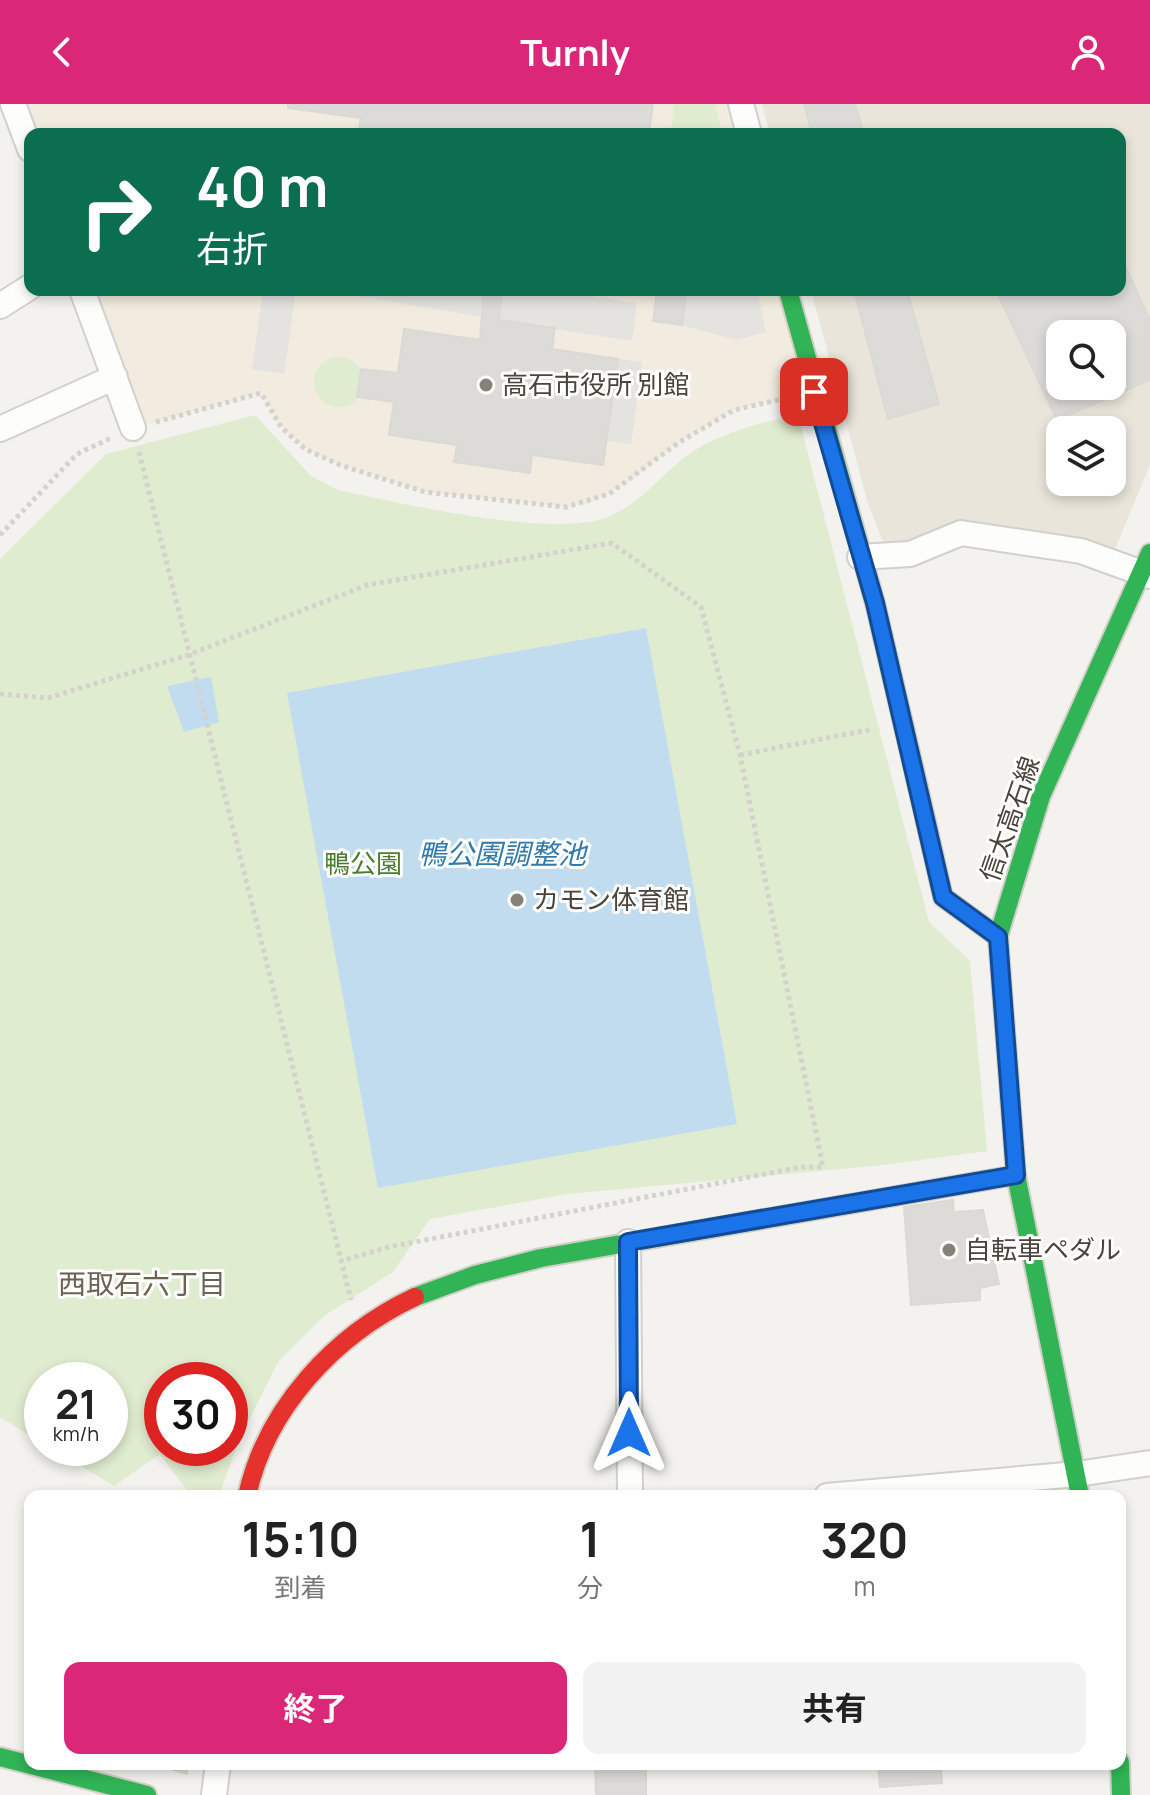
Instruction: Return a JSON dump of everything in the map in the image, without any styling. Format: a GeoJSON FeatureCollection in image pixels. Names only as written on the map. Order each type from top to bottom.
{"type":"FeatureCollection","features":[{"type":"Feature","properties":{"kind":"main road"},"geometry":{"type":"LineString","coordinates":[[790,296],[905,723],[943,897],[998,937]]}},
{"type":"Feature","properties":{"kind":"main road","name":"信太高石線"},"geometry":{"type":"LineString","coordinates":[[1079,1485],[1016,1175],[998,937],[1041,796],[1147,567]]}},
{"type":"Feature","properties":{"kind":"main road"},"geometry":{"type":"LineString","coordinates":[[247,1490],[249,1471],[267,1432],[340,1345],[408,1300],[452,1282],[628,1242],[1016,1175]]}},
{"type":"Feature","properties":{"kind":"main road"},"geometry":{"type":"LineString","coordinates":[[0,1757],[24,1763]]}},
{"type":"Feature","properties":{"kind":"main road"},"geometry":{"type":"LineString","coordinates":[[50,1770],[147,1795]]}},
{"type":"Feature","properties":{"kind":"main road"},"geometry":{"type":"LineString","coordinates":[[1120,1770],[1121,1795]]}},
{"type":"Feature","properties":{"kind":"street"},"geometry":{"type":"LineString","coordinates":[[13,104],[24,133]]}},
{"type":"Feature","properties":{"kind":"street"},"geometry":{"type":"LineString","coordinates":[[741,104],[747,128]]}},
{"type":"Feature","properties":{"kind":"street"},"geometry":{"type":"LineString","coordinates":[[0,306],[24,291]]}},
{"type":"Feature","properties":{"kind":"street"},"geometry":{"type":"LineString","coordinates":[[84,296],[133,428]]}},
{"type":"Feature","properties":{"kind":"street"},"geometry":{"type":"LineString","coordinates":[[0,429],[115,377]]}},
{"type":"Feature","properties":{"kind":"street"},"geometry":{"type":"LineString","coordinates":[[860,557],[910,554],[961,533],[1081,551],[1147,567]]}},
{"type":"Feature","properties":{"kind":"street"},"geometry":{"type":"LineString","coordinates":[[628,1242],[630,1490]]}},
{"type":"Feature","properties":{"kind":"street"},"geometry":{"type":"LineString","coordinates":[[964,1490],[1079,1485],[1150,1463]]}},
{"type":"Feature","properties":{"kind":"street"},"geometry":{"type":"LineString","coordinates":[[214,1795],[217,1770]]}},
{"type":"Feature","properties":{"kind":"path"},"geometry":{"type":"LineString","coordinates":[[0,535],[77,454],[133,428],[261,393],[281,427],[305,449],[340,465],[425,492],[566,507],[609,494],[678,443],[734,410],[814,392]]}},
{"type":"Feature","properties":{"kind":"path"},"geometry":{"type":"LineString","coordinates":[[133,428],[360,1333]]}},
{"type":"Feature","properties":{"kind":"path"},"geometry":{"type":"LineString","coordinates":[[0,694],[48,698],[188,655],[367,585],[612,543],[701,607],[740,755],[823,1167],[801,1167],[389,1247],[341,1261]]}},
{"type":"Feature","properties":{"kind":"path"},"geometry":{"type":"LineString","coordinates":[[740,755],[905,723]]}},
{"type":"Feature","properties":{"kind":"shaded area"},"geometry":{"type":"Polygon","coordinates":[[[13,104],[741,104],[747,128],[27,128],[13,104]]]}},
{"type":"Feature","properties":{"kind":"shaded area"},"geometry":{"type":"Polygon","coordinates":[[[762,104],[1150,104],[1150,465],[1113,554],[973,525],[969,519],[925,543],[883,542],[868,504],[813,296],[1126,296],[1126,128],[768,128],[762,104]]]}},
{"type":"Feature","properties":{"kind":"shaded area"},"geometry":{"type":"Polygon","coordinates":[[[84,296],[790,296],[814,392],[734,410],[678,443],[628,483],[589,503],[566,507],[425,492],[340,465],[305,449],[281,427],[261,393],[133,428],[84,296]]]}},
{"type":"Feature","properties":{"kind":"shaded area"},"geometry":{"type":"Polygon","coordinates":[[[262,296],[295,296],[284,374],[252,369],[262,296]]]}},
{"type":"Feature","properties":{"kind":"shaded area"},"geometry":{"type":"Polygon","coordinates":[[[359,296],[484,296],[482,317],[359,296]]]}},
{"type":"Feature","properties":{"kind":"shaded area"},"geometry":{"type":"Polygon","coordinates":[[[501,296],[589,296],[637,303],[632,341],[499,320],[501,296]]]}},
{"type":"Feature","properties":{"kind":"shaded area"},"geometry":{"type":"Polygon","coordinates":[[[686,296],[758,296],[766,332],[736,340],[682,325],[686,296]]]}},
{"type":"Feature","properties":{"kind":"shaded area"},"geometry":{"type":"Polygon","coordinates":[[[618,359],[642,362],[631,444],[606,441],[618,359]]]}},
{"type":"Feature","properties":{"kind":"green space"},"geometry":{"type":"Polygon","coordinates":[[[674,104],[715,104],[721,128],[672,128],[674,104]]]}},
{"type":"Feature","properties":{"kind":"green space"},"geometry":{"type":"Polygon","coordinates":[[[339,357],[357,364],[364,382],[357,400],[339,407],[321,400],[314,382],[321,364],[339,357]]]}},
{"type":"Feature","properties":{"kind":"green space","name":"鴨公園"},"geometry":{"type":"Polygon","coordinates":[[[255,415],[311,476],[338,490],[475,517],[551,524],[583,523],[608,517],[629,506],[680,461],[706,444],[752,426],[798,415],[929,922],[970,961],[987,1151],[884,1165],[567,1194],[430,1219],[393,1272],[324,1316],[278,1362],[248,1422],[248,1362],[144,1362],[144,1465],[114,1486],[81,1466],[128,1466],[128,1362],[24,1362],[24,1432],[0,1417],[0,559],[106,454],[255,415]]]}},
{"type":"Feature","properties":{"kind":"green space","name":"鴨公園"},"geometry":{"type":"Polygon","coordinates":[[[169,1466],[230,1466],[221,1490],[187,1490],[169,1466]]]}},
{"type":"Feature","properties":{"kind":"water","name":"鴨公園調整池"},"geometry":{"type":"Polygon","coordinates":[[[646,628],[737,1124],[378,1188],[287,693],[646,628]]]}},
{"type":"Feature","properties":{"kind":"water"},"geometry":{"type":"Polygon","coordinates":[[[211,677],[219,722],[184,732],[167,686],[211,677]]]}},
{"type":"Feature","properties":{"kind":"building"},"geometry":{"type":"Polygon","coordinates":[[[288,104],[653,104],[650,128],[359,128],[361,118],[288,108],[288,104]]]}},
{"type":"Feature","properties":{"kind":"building"},"geometry":{"type":"Polygon","coordinates":[[[804,104],[855,104],[862,128],[810,128],[804,104]]]}},
{"type":"Feature","properties":{"kind":"building"},"geometry":{"type":"Polygon","coordinates":[[[1126,268],[1150,320],[1150,380],[1126,390],[1126,320],[1046,320],[1046,397],[999,296],[1126,296],[1126,268]]]}},
{"type":"Feature","properties":{"kind":"building","name":"高石市役所 別館"},"geometry":{"type":"Polygon","coordinates":[[[484,296],[501,296],[499,320],[555,328],[552,349],[618,359],[603,465],[532,455],[530,473],[454,462],[457,445],[389,435],[394,402],[357,397],[361,369],[398,373],[404,329],[480,340],[484,296]]]}},
{"type":"Feature","properties":{"kind":"building"},"geometry":{"type":"Polygon","coordinates":[[[656,296],[686,296],[682,325],[653,321],[656,296]]]}},
{"type":"Feature","properties":{"kind":"building"},"geometry":{"type":"Polygon","coordinates":[[[856,296],[909,296],[939,404],[888,419],[856,296]]]}},
{"type":"Feature","properties":{"kind":"building"},"geometry":{"type":"Polygon","coordinates":[[[1048,400],[1104,400],[1066,416],[1055,416],[1048,400]]]}},
{"type":"Feature","properties":{"kind":"building","name":"自転車ペダル"},"geometry":{"type":"Polygon","coordinates":[[[953,1200],[954,1212],[983,1210],[999,1284],[980,1288],[980,1300],[911,1305],[904,1207],[953,1200]]]}},
{"type":"Feature","properties":{"kind":"building"},"geometry":{"type":"Polygon","coordinates":[[[595,1770],[646,1770],[646,1795],[596,1795],[595,1770]]]}},
{"type":"Feature","properties":{"kind":"building"},"geometry":{"type":"Polygon","coordinates":[[[879,1770],[941,1770],[942,1783],[880,1787],[879,1770]]]}},
{"type":"Feature","properties":{"kind":"traffic: fast"},"geometry":{"type":"LineString","coordinates":[[790,296],[875,603],[918,787]]}},
{"type":"Feature","properties":{"kind":"traffic: fast"},"geometry":{"type":"LineString","coordinates":[[1079,1490],[1016,1175],[998,937],[1041,796],[1150,553]]}},
{"type":"Feature","properties":{"kind":"traffic: fast"},"geometry":{"type":"LineString","coordinates":[[415,1297],[475,1275],[541,1258],[1016,1175]]}},
{"type":"Feature","properties":{"kind":"traffic: fast"},"geometry":{"type":"LineString","coordinates":[[0,1757],[24,1763]]}},
{"type":"Feature","properties":{"kind":"traffic: fast"},"geometry":{"type":"LineString","coordinates":[[50,1770],[147,1795]]}},
{"type":"Feature","properties":{"kind":"traffic: fast"},"geometry":{"type":"LineString","coordinates":[[1120,1770],[1121,1795]]}},
{"type":"Feature","properties":{"kind":"traffic: slow"},"geometry":{"type":"LineString","coordinates":[[918,787],[943,897],[998,937]]}},
{"type":"Feature","properties":{"kind":"traffic: jam"},"geometry":{"type":"LineString","coordinates":[[249,1490],[256,1464],[270,1434],[308,1378],[357,1332],[415,1297]]}},
{"type":"Feature","properties":{"kind":"place","name":"高石市役所 別館"},"geometry":{"type":"Point","coordinates":[486,385]}},
{"type":"Feature","properties":{"kind":"place","name":"カモン体育館"},"geometry":{"type":"Point","coordinates":[517,900]}},
{"type":"Feature","properties":{"kind":"place","name":"自転車ペダル"},"geometry":{"type":"Point","coordinates":[949,1250]}},
{"type":"Feature","properties":{"kind":"district","name":"西取石六丁目"},"geometry":{"type":"Point","coordinates":[142,1284]}},
{"type":"Feature","properties":{"kind":"route"},"geometry":{"type":"LineString","coordinates":[[629,1433],[628,1242],[1016,1175],[998,937],[943,897],[875,603],[814,392]]}}]}
